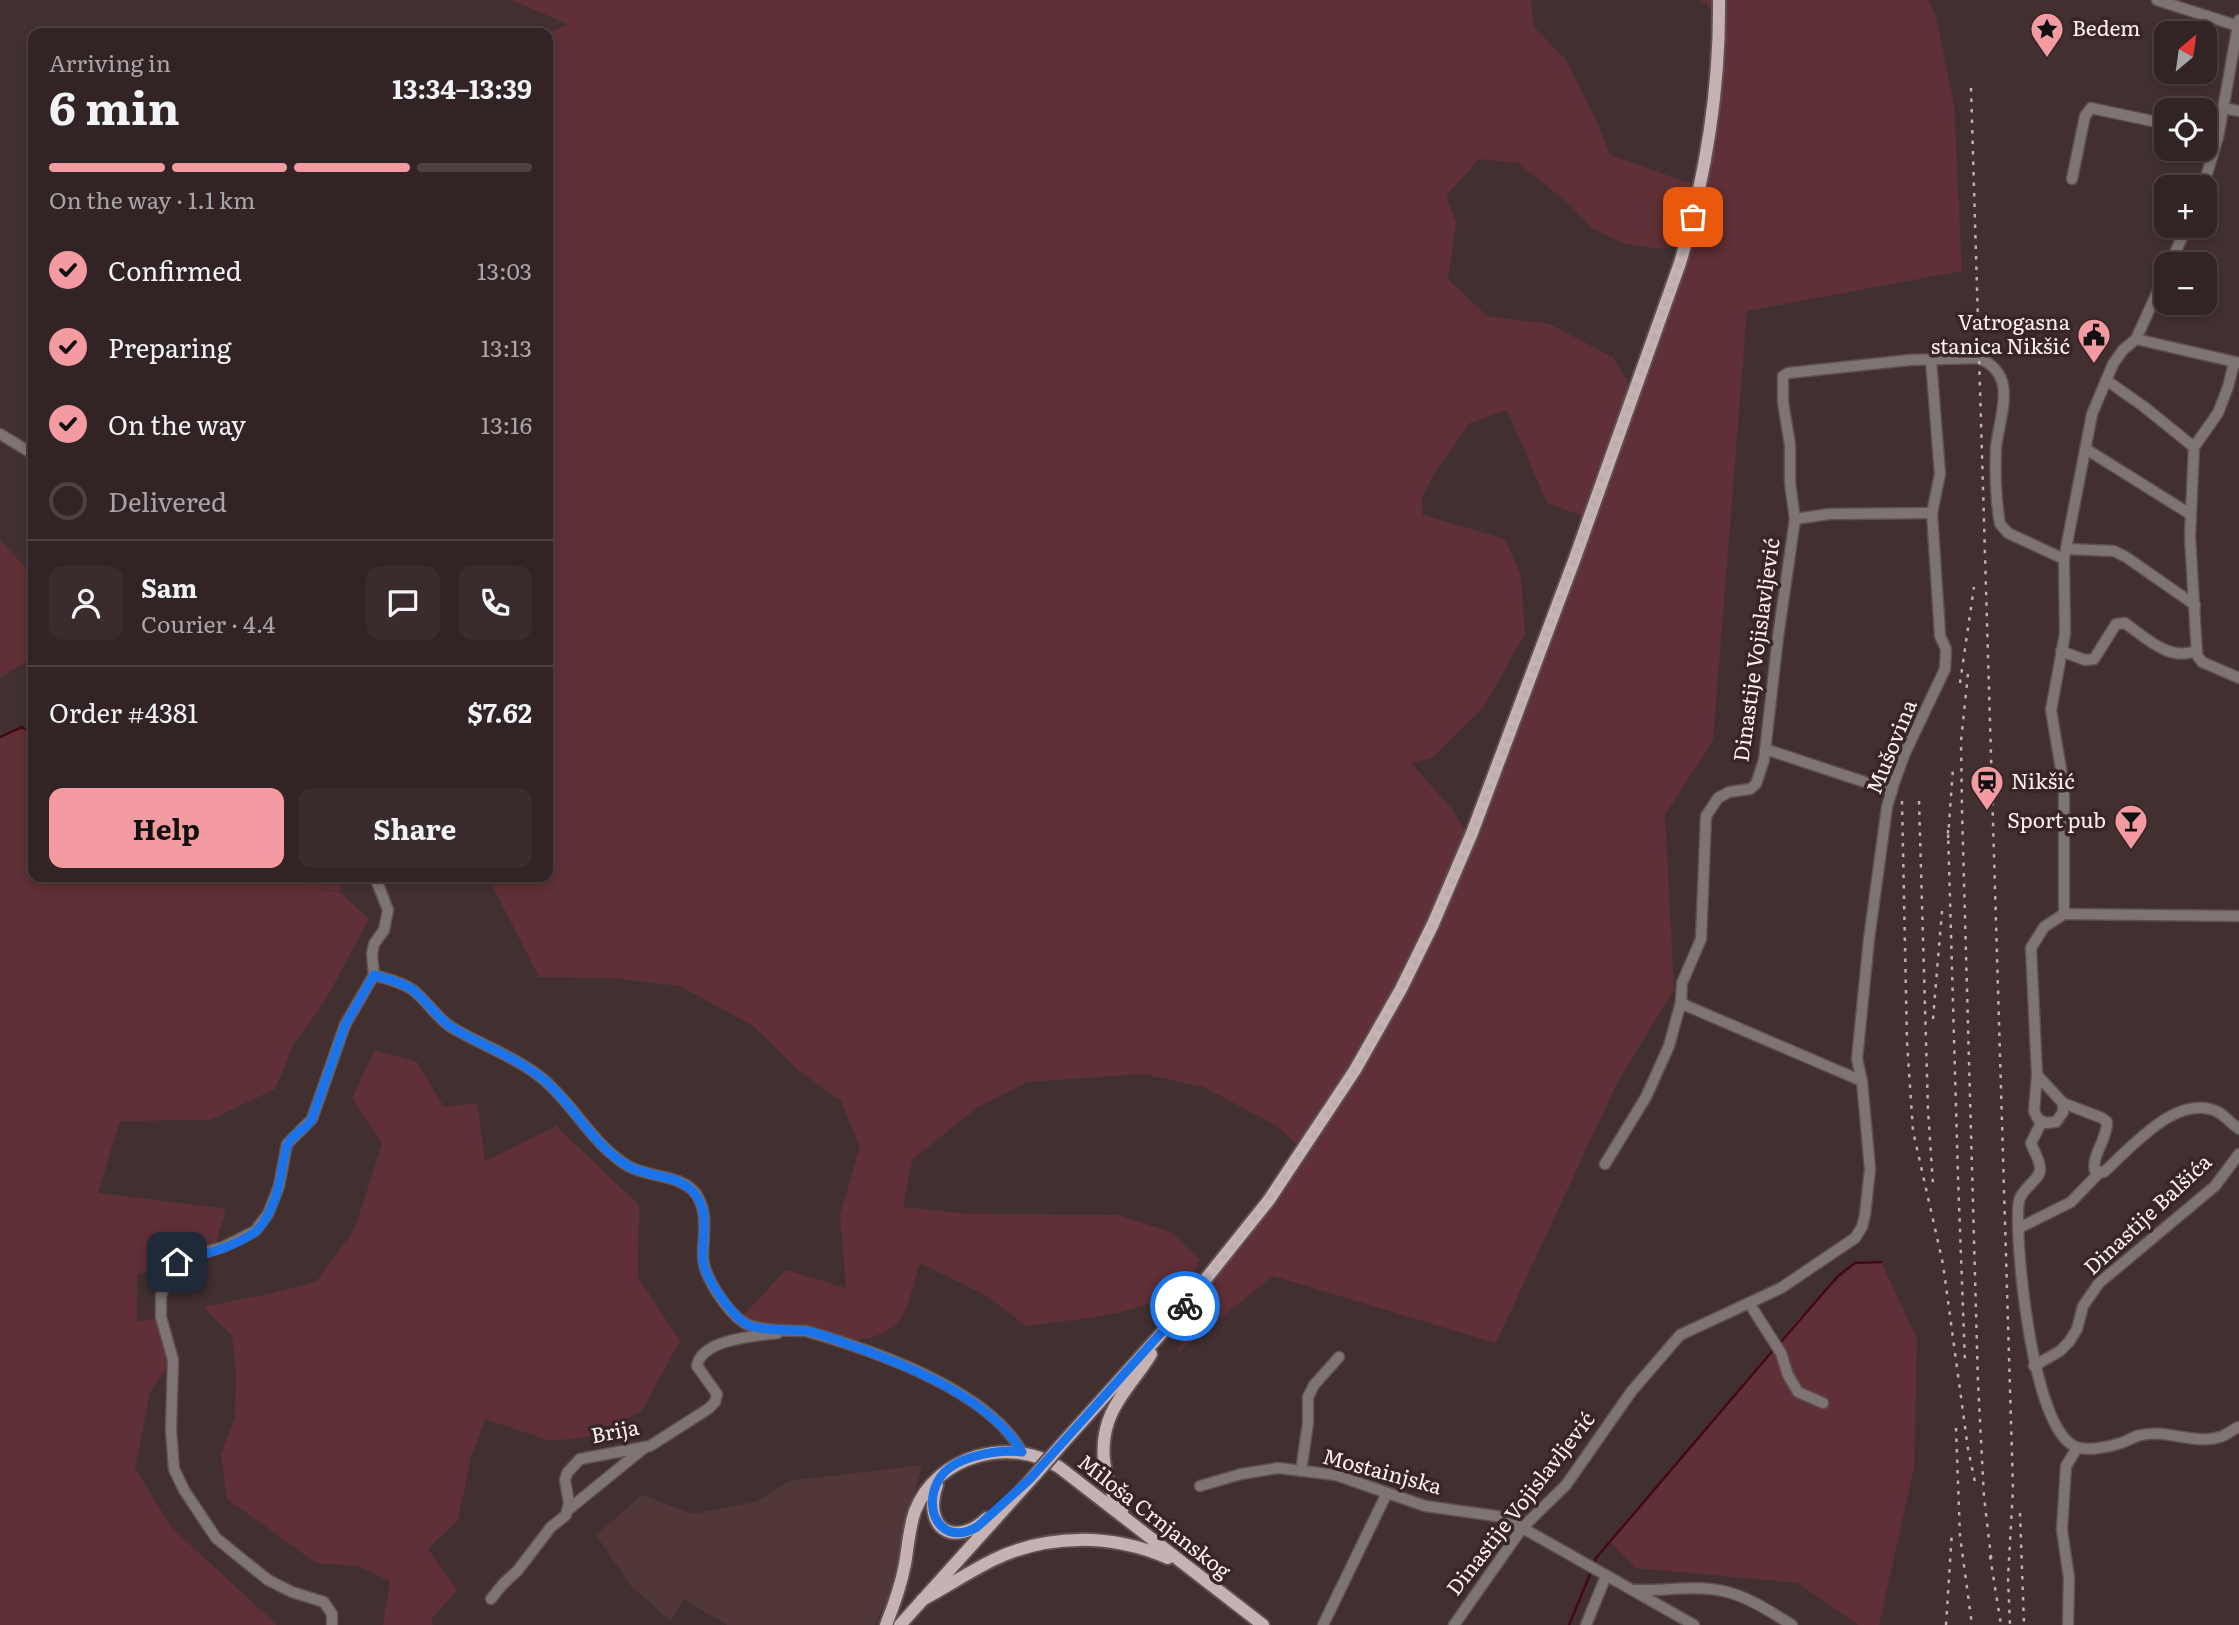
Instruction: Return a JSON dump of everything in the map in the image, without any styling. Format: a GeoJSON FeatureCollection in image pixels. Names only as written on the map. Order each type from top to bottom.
{"type":"FeatureCollection","features":[{"type":"Feature","properties":{"kind":"main road"},"geometry":{"type":"LineString","coordinates":[[900,1625],[1157,1339],[1269,1200],[1349,1079],[1406,980],[1465,852],[1583,538],[1686,243],[1712,129],[1719,0]]}},
{"type":"Feature","properties":{"kind":"main road"},"geometry":{"type":"LineString","coordinates":[[1116,1542],[1129,1536],[1132,1529],[1109,1487],[1104,1464],[1104,1443],[1113,1411],[1143,1367],[1157,1339]]}},
{"type":"Feature","properties":{"kind":"main road","name":"Miloša Crnjanskog"},"geometry":{"type":"LineString","coordinates":[[886,1625],[902,1578],[914,1514],[923,1497],[955,1466],[976,1456],[1004,1451],[1022,1452],[1055,1465],[1263,1625]]}},
{"type":"Feature","properties":{"kind":"main road"},"geometry":{"type":"LineString","coordinates":[[939,1479],[932,1500],[933,1514],[941,1526],[959,1533],[970,1531],[979,1525],[1032,1478]]}},
{"type":"Feature","properties":{"kind":"main road"},"geometry":{"type":"LineString","coordinates":[[922,1600],[985,1564],[1026,1547],[1067,1540],[1116,1542],[1158,1554],[1200,1576]]}},
{"type":"Feature","properties":{"kind":"street"},"geometry":{"type":"LineString","coordinates":[[2157,0],[2238,26]]}},
{"type":"Feature","properties":{"kind":"street"},"geometry":{"type":"LineString","coordinates":[[2207,175],[2218,136],[2239,20]]}},
{"type":"Feature","properties":{"kind":"street"},"geometry":{"type":"LineString","coordinates":[[2072,179],[2085,116],[2091,108],[2154,121]]}},
{"type":"Feature","properties":{"kind":"street"},"geometry":{"type":"LineString","coordinates":[[2223,108],[2239,111]]}},
{"type":"Feature","properties":{"kind":"street"},"geometry":{"type":"LineString","coordinates":[[2064,914],[2064,787],[2051,710],[2065,634],[2066,554],[2092,414],[2106,380],[2123,350],[2136,339],[2154,299]]}},
{"type":"Feature","properties":{"kind":"street"},"geometry":{"type":"LineString","coordinates":[[2136,339],[2236,363],[2218,413],[2194,447],[2190,514],[2197,655],[2202,662],[2239,678]]}},
{"type":"Feature","properties":{"kind":"street"},"geometry":{"type":"LineString","coordinates":[[1796,519],[1790,483],[1790,445],[1783,402],[1783,376],[1788,373],[1910,360],[1978,358],[1988,362],[1999,374],[2004,399],[1996,449],[2000,524],[2008,533],[2066,554],[2114,551],[2195,605]]}},
{"type":"Feature","properties":{"kind":"street"},"geometry":{"type":"LineString","coordinates":[[1931,360],[1940,474],[1932,513]]}},
{"type":"Feature","properties":{"kind":"street"},"geometry":{"type":"LineString","coordinates":[[2106,380],[2194,447]]}},
{"type":"Feature","properties":{"kind":"street"},"geometry":{"type":"LineString","coordinates":[[0,435],[28,451]]}},
{"type":"Feature","properties":{"kind":"street"},"geometry":{"type":"LineString","coordinates":[[2086,449],[2190,514]]}},
{"type":"Feature","properties":{"kind":"street","name":"Dinastije Vojislavljević"},"geometry":{"type":"LineString","coordinates":[[1681,1002],[1682,983],[1701,939],[1706,816],[1718,797],[1729,792],[1750,789],[1756,784],[1766,749],[1778,637],[1796,519],[1829,514],[1932,513]]}},
{"type":"Feature","properties":{"kind":"street","name":"Mušovina"},"geometry":{"type":"LineString","coordinates":[[1862,1082],[1857,1059],[1867,953],[1892,791],[1905,753],[1945,669],[1946,649],[1940,636],[1932,513]]}},
{"type":"Feature","properties":{"kind":"street"},"geometry":{"type":"LineString","coordinates":[[2061,651],[2085,660],[2094,659],[2116,624],[2125,623],[2175,654],[2187,655],[2197,650]]}},
{"type":"Feature","properties":{"kind":"street"},"geometry":{"type":"LineString","coordinates":[[1766,749],[1892,791]]}},
{"type":"Feature","properties":{"kind":"street"},"geometry":{"type":"LineString","coordinates":[[332,1625],[332,1614],[324,1602],[292,1592],[268,1580],[216,1538],[184,1490],[174,1469],[171,1430],[173,1360],[161,1317],[161,1296],[168,1274],[177,1262],[223,1247],[256,1231],[268,1214],[279,1186],[287,1144],[309,1125],[345,1025],[374,975],[374,943],[384,930],[388,910],[377,882]]}},
{"type":"Feature","properties":{"kind":"street"},"geometry":{"type":"LineString","coordinates":[[2063,1103],[2063,1112],[2056,1122],[2046,1123],[2038,1119],[2034,1111],[2037,1075],[2032,948],[2044,927],[2064,914],[2239,916]]}},
{"type":"Feature","properties":{"kind":"street"},"geometry":{"type":"LineString","coordinates":[[374,975],[414,991],[441,1020],[543,1079],[595,1138],[628,1166],[686,1185],[696,1195],[703,1210],[704,1265],[714,1289],[744,1323],[789,1331],[806,1331],[833,1339],[883,1356],[948,1386],[1003,1428],[1022,1452]]}},
{"type":"Feature","properties":{"kind":"street"},"geometry":{"type":"LineString","coordinates":[[1605,1164],[1646,1097],[1669,1046],[1681,1002],[1862,1082]]}},
{"type":"Feature","properties":{"kind":"street"},"geometry":{"type":"LineString","coordinates":[[2037,1075],[2063,1103],[2107,1122],[2107,1133],[2094,1165],[2095,1171],[2099,1173]]}},
{"type":"Feature","properties":{"kind":"street","name":"Dinastije Vojislavljević"},"geometry":{"type":"LineString","coordinates":[[1454,1625],[1523,1527],[1566,1485],[1631,1392],[1680,1335],[1781,1288],[1855,1238],[1862,1227],[1870,1169],[1862,1082]]}},
{"type":"Feature","properties":{"kind":"street"},"geometry":{"type":"LineString","coordinates":[[2019,1228],[2071,1202],[2099,1173],[2104,1172],[2163,1120],[2192,1107],[2206,1108],[2220,1113],[2239,1129]]}},
{"type":"Feature","properties":{"kind":"street"},"geometry":{"type":"LineString","coordinates":[[2042,1121],[2031,1143],[2040,1167],[2039,1174],[2020,1198],[2019,1228],[2034,1366],[2051,1418],[2062,1438],[2077,1448],[2102,1447],[2121,1444],[2141,1435],[2221,1437],[2239,1427]]}},
{"type":"Feature","properties":{"kind":"street","name":"Dinastije Balšića"},"geometry":{"type":"LineString","coordinates":[[2034,1366],[2060,1351],[2069,1342],[2077,1329],[2083,1306],[2099,1283],[2215,1186],[2239,1154]]}},
{"type":"Feature","properties":{"kind":"street"},"geometry":{"type":"LineString","coordinates":[[1749,1303],[1781,1353],[1788,1375],[1798,1392],[1823,1403]]}},
{"type":"Feature","properties":{"kind":"street","name":"Brija"},"geometry":{"type":"LineString","coordinates":[[569,1509],[565,1480],[580,1460],[587,1456],[644,1448],[715,1402],[715,1388],[697,1366],[702,1354],[712,1346],[747,1337],[789,1331]]}},
{"type":"Feature","properties":{"kind":"street"},"geometry":{"type":"LineString","coordinates":[[1301,1471],[1308,1423],[1308,1397],[1314,1385],[1339,1357]]}},
{"type":"Feature","properties":{"kind":"street"},"geometry":{"type":"LineString","coordinates":[[491,1599],[569,1509],[644,1448]]}},
{"type":"Feature","properties":{"kind":"street"},"geometry":{"type":"LineString","coordinates":[[2068,1625],[2068,1578],[2062,1530],[2066,1466],[2077,1448]]}},
{"type":"Feature","properties":{"kind":"street","name":"Mostainjska"},"geometry":{"type":"LineString","coordinates":[[1200,1486],[1241,1474],[1278,1468],[1336,1475],[1425,1506],[1503,1517],[1604,1575]]}},
{"type":"Feature","properties":{"kind":"street"},"geometry":{"type":"LineString","coordinates":[[1322,1625],[1387,1493]]}},
{"type":"Feature","properties":{"kind":"street"},"geometry":{"type":"LineString","coordinates":[[1586,1625],[1604,1575],[1694,1625]]}},
{"type":"Feature","properties":{"kind":"street"},"geometry":{"type":"LineString","coordinates":[[1631,1590],[1724,1591],[1752,1602],[1792,1625]]}},
{"type":"Feature","properties":{"kind":"shaded area"},"geometry":{"type":"Polygon","coordinates":[[[512,0],[1531,0],[1534,27],[1566,60],[1610,155],[1700,187],[1719,15],[1700,0],[1928,0],[1936,17],[1954,103],[1962,271],[1747,311],[1713,740],[1665,815],[1674,990],[1618,1081],[1496,1343],[1273,1276],[1177,1353],[1226,1255],[1304,1150],[1275,1125],[1204,1087],[1143,1074],[1027,1082],[975,1109],[912,1160],[903,1207],[970,1214],[1118,1215],[1171,1232],[1200,1260],[1182,1287],[1147,1304],[1107,1315],[1026,1326],[987,1296],[920,1263],[909,1301],[900,1320],[885,1332],[866,1339],[824,1339],[740,1319],[786,1270],[846,1288],[840,1214],[860,1147],[841,1101],[797,1069],[753,1026],[680,986],[612,978],[539,977],[491,882],[553,882],[553,31],[567,24],[512,0]],[[1479,159],[1446,196],[1456,222],[1448,279],[1487,316],[1549,324],[1613,357],[1634,392],[1685,244],[1662,249],[1625,244],[1592,228],[1569,204],[1518,163],[1479,159]],[[1507,410],[1470,423],[1436,471],[1422,497],[1423,515],[1505,539],[1521,576],[1525,634],[1483,708],[1432,758],[1411,763],[1451,808],[1469,835],[1589,518],[1547,503],[1507,410]]]}},
{"type":"Feature","properties":{"kind":"shaded area"},"geometry":{"type":"Polygon","coordinates":[[[0,540],[28,571],[28,660],[0,678],[0,540]]]}},
{"type":"Feature","properties":{"kind":"shaded area"},"geometry":{"type":"Polygon","coordinates":[[[20,728],[28,732],[28,882],[340,882],[340,891],[288,884],[340,892],[369,919],[325,1001],[294,1044],[275,1089],[210,1120],[120,1121],[98,1193],[226,1209],[214,1250],[137,1274],[137,1322],[161,1317],[173,1359],[150,1392],[135,1468],[172,1528],[277,1625],[0,1625],[0,737],[20,728]]]}},
{"type":"Feature","properties":{"kind":"shaded area"},"geometry":{"type":"Polygon","coordinates":[[[375,1050],[417,1062],[444,1107],[477,1103],[485,1161],[556,1126],[639,1205],[638,1277],[680,1341],[642,1410],[597,1436],[550,1441],[485,1419],[471,1457],[458,1520],[428,1549],[457,1590],[431,1620],[433,1625],[383,1625],[390,1581],[358,1566],[316,1563],[227,1499],[221,1454],[235,1417],[236,1374],[232,1335],[203,1307],[317,1281],[355,1228],[382,1143],[352,1098],[375,1050]]]}},
{"type":"Feature","properties":{"kind":"shaded area"},"geometry":{"type":"Polygon","coordinates":[[[1857,1262],[1881,1262],[1917,1338],[1914,1468],[1879,1625],[1858,1625],[1798,1583],[1636,1568],[1610,1542],[1799,1318],[1857,1262]]]}},
{"type":"Feature","properties":{"kind":"shaded area"},"geometry":{"type":"Polygon","coordinates":[[[922,1465],[889,1596],[875,1625],[727,1625],[684,1599],[671,1621],[631,1586],[596,1535],[642,1495],[693,1514],[755,1502],[790,1481],[922,1465]]]}},
{"type":"Feature","properties":{"kind":"waterway"},"geometry":{"type":"LineString","coordinates":[[0,737],[22,727],[28,731]]}},
{"type":"Feature","properties":{"kind":"waterway"},"geometry":{"type":"LineString","coordinates":[[1780,1343],[1838,1276],[1855,1263],[1881,1262]]}},
{"type":"Feature","properties":{"kind":"waterway"},"geometry":{"type":"LineString","coordinates":[[1594,1566],[1596,1558],[1775,1348]]}},
{"type":"Feature","properties":{"kind":"waterway"},"geometry":{"type":"LineString","coordinates":[[1569,1625],[1591,1572]]}},
{"type":"Feature","properties":{"kind":"railway"},"geometry":{"type":"LineString","coordinates":[[1971,88],[2013,1489],[2008,1578],[2010,1625]]}},
{"type":"Feature","properties":{"kind":"railway"},"geometry":{"type":"LineString","coordinates":[[1960,683],[1974,587]]}},
{"type":"Feature","properties":{"kind":"railway"},"geometry":{"type":"LineString","coordinates":[[1968,674],[1961,741],[1962,810],[1978,1383],[1984,1497],[1992,1565]]}},
{"type":"Feature","properties":{"kind":"railway"},"geometry":{"type":"LineString","coordinates":[[1948,838],[1953,768]]}},
{"type":"Feature","properties":{"kind":"railway"},"geometry":{"type":"LineString","coordinates":[[1902,801],[1907,1042],[1913,1131],[1943,1264],[1968,1449],[1976,1487]]}},
{"type":"Feature","properties":{"kind":"railway"},"geometry":{"type":"LineString","coordinates":[[1919,801],[1928,1110],[1933,1184]]}},
{"type":"Feature","properties":{"kind":"railway"},"geometry":{"type":"LineString","coordinates":[[1948,830],[1965,1362]]}},
{"type":"Feature","properties":{"kind":"railway"},"geometry":{"type":"LineString","coordinates":[[1933,1019],[1942,911]]}},
{"type":"Feature","properties":{"kind":"railway"},"geometry":{"type":"LineString","coordinates":[[1956,1428],[1960,1536],[1972,1625]]}},
{"type":"Feature","properties":{"kind":"railway"},"geometry":{"type":"LineString","coordinates":[[2020,1513],[2024,1625]]}},
{"type":"Feature","properties":{"kind":"railway"},"geometry":{"type":"LineString","coordinates":[[1946,1625],[1952,1531]]}},
{"type":"Feature","properties":{"kind":"railway"},"geometry":{"type":"LineString","coordinates":[[1990,1556],[2001,1625]]}},
{"type":"Feature","properties":{"kind":"way so far"},"geometry":{"type":"LineString","coordinates":[[1185,1306],[1269,1200],[1308,1144],[1372,1042],[1426,938],[1465,852],[1542,649],[1676,275],[1693,217]]}},
{"type":"Feature","properties":{"kind":"place","name":"Bedem"},"geometry":{"type":"Point","coordinates":[2047,59]}},
{"type":"Feature","properties":{"kind":"place","name":"Vatrogasna stanica Nikšić"},"geometry":{"type":"Point","coordinates":[2094,365]}},
{"type":"Feature","properties":{"kind":"place","name":"Nikšić"},"geometry":{"type":"Point","coordinates":[1987,812]}},
{"type":"Feature","properties":{"kind":"place","name":"Sport pub"},"geometry":{"type":"Point","coordinates":[2131,851]}},
{"type":"Feature","properties":{"kind":"route"},"geometry":{"type":"LineString","coordinates":[[177,1262],[223,1247],[256,1231],[268,1214],[279,1186],[287,1144],[309,1125],[345,1025],[374,975],[414,991],[441,1020],[543,1079],[595,1138],[628,1166],[686,1185],[696,1195],[703,1210],[703,1258],[706,1273],[714,1289],[744,1323],[789,1331],[806,1331],[883,1356],[948,1386],[1003,1428],[1022,1452],[992,1452],[976,1456],[955,1466],[939,1479],[932,1500],[932,1510],[938,1523],[950,1531],[967,1532],[977,1527],[1029,1480],[1185,1306]]}}]}
